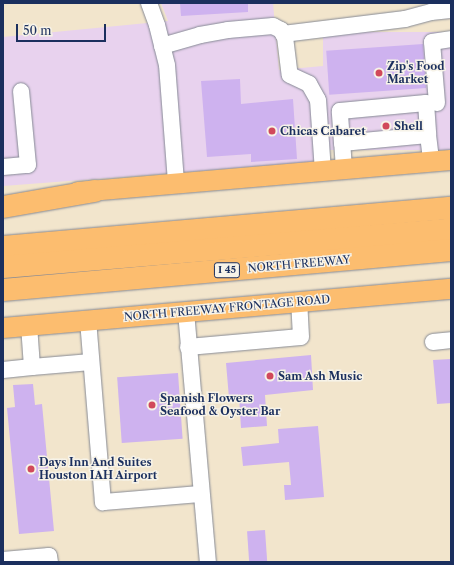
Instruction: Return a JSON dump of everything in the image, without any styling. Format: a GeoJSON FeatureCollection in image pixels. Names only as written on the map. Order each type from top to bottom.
{"type":"FeatureCollection","features":[{"type":"Feature","properties":{"kind":"highway"},"geometry":{"type":"LineString","coordinates":[[3,207],[95,191]]}},
{"type":"Feature","properties":{"kind":"highway"},"geometry":{"type":"LineString","coordinates":[[3,247],[451,208]]}},
{"type":"Feature","properties":{"kind":"highway","name":"NORTH FREEWAY"},"geometry":{"type":"LineString","coordinates":[[3,267],[451,229]]}},
{"type":"Feature","properties":{"kind":"highway","name":"NORTH FREEWAY"},"geometry":{"type":"LineString","coordinates":[[3,290],[451,250]]}},
{"type":"Feature","properties":{"kind":"main road"},"geometry":{"type":"LineString","coordinates":[[3,198],[451,160]]}},
{"type":"Feature","properties":{"kind":"main road","name":"NORTH FREEWAY FRONTAGE ROAD"},"geometry":{"type":"LineString","coordinates":[[3,328],[451,289]]}},
{"type":"Feature","properties":{"kind":"street"},"geometry":{"type":"LineString","coordinates":[[148,3],[162,46],[169,86],[176,183]]}},
{"type":"Feature","properties":{"kind":"street"},"geometry":{"type":"LineString","coordinates":[[283,34],[405,19],[450,9]]}},
{"type":"Feature","properties":{"kind":"street"},"geometry":{"type":"LineString","coordinates":[[162,46],[200,35],[263,26],[273,26],[285,37],[290,75],[309,84],[318,100],[323,171]]}},
{"type":"Feature","properties":{"kind":"street"},"geometry":{"type":"LineString","coordinates":[[431,161],[428,135],[438,103],[432,42],[451,39]]}},
{"type":"Feature","properties":{"kind":"street"},"geometry":{"type":"LineString","coordinates":[[3,167],[28,165],[21,92]]}},
{"type":"Feature","properties":{"kind":"street"},"geometry":{"type":"LineString","coordinates":[[344,169],[340,111],[438,103]]}},
{"type":"Feature","properties":{"kind":"street"},"geometry":{"type":"LineString","coordinates":[[342,143],[428,135]]}},
{"type":"Feature","properties":{"kind":"street"},"geometry":{"type":"LineString","coordinates":[[188,347],[301,337],[299,302]]}},
{"type":"Feature","properties":{"kind":"street"},"geometry":{"type":"LineString","coordinates":[[186,312],[208,562]]}},
{"type":"Feature","properties":{"kind":"street"},"geometry":{"type":"LineString","coordinates":[[88,320],[103,502],[201,494]]}},
{"type":"Feature","properties":{"kind":"street"},"geometry":{"type":"LineString","coordinates":[[29,325],[32,367]]}},
{"type":"Feature","properties":{"kind":"street"},"geometry":{"type":"LineString","coordinates":[[433,342],[451,340]]}},
{"type":"Feature","properties":{"kind":"street"},"geometry":{"type":"LineString","coordinates":[[3,370],[91,362]]}},
{"type":"Feature","properties":{"kind":"street"},"geometry":{"type":"LineString","coordinates":[[3,560],[49,556],[50,562]]}},
{"type":"Feature","properties":{"kind":"shaded area"},"geometry":{"type":"Polygon","coordinates":[[[161,3],[273,3],[279,70],[323,66],[330,161],[3,186],[3,37],[168,21],[161,3]]]}},
{"type":"Feature","properties":{"kind":"shaded area"},"geometry":{"type":"Polygon","coordinates":[[[323,32],[451,32],[451,150],[323,150],[323,32]]]}},
{"type":"Feature","properties":{"kind":"building"},"geometry":{"type":"Polygon","coordinates":[[[180,3],[248,3],[248,12],[181,16],[180,3]]]}},
{"type":"Feature","properties":{"kind":"building"},"geometry":{"type":"Polygon","coordinates":[[[423,44],[426,88],[329,95],[326,51],[423,44]]]}},
{"type":"Feature","properties":{"kind":"building"},"geometry":{"type":"Polygon","coordinates":[[[240,79],[241,104],[293,99],[297,159],[251,162],[251,154],[207,157],[201,81],[240,79]]]}},
{"type":"Feature","properties":{"kind":"building","name":"Sam Ash Music"},"geometry":{"type":"Polygon","coordinates":[[[311,355],[313,390],[265,395],[267,426],[241,428],[239,397],[229,398],[226,363],[311,355]]]}},
{"type":"Feature","properties":{"kind":"building"},"geometry":{"type":"Polygon","coordinates":[[[451,359],[451,403],[437,404],[433,360],[451,359]]]}},
{"type":"Feature","properties":{"kind":"building"},"geometry":{"type":"Polygon","coordinates":[[[178,373],[183,439],[122,443],[117,377],[178,373]]]}},
{"type":"Feature","properties":{"kind":"building","name":"Days Inn And Suites Houston IAH Airport"},"geometry":{"type":"Polygon","coordinates":[[[33,384],[35,405],[42,404],[54,531],[19,534],[7,408],[15,407],[13,385],[33,384]]]}},
{"type":"Feature","properties":{"kind":"building"},"geometry":{"type":"Polygon","coordinates":[[[318,426],[324,497],[285,500],[284,485],[291,485],[289,462],[243,466],[241,447],[279,443],[278,429],[318,426]]]}},
{"type":"Feature","properties":{"kind":"building"},"geometry":{"type":"Polygon","coordinates":[[[265,530],[267,562],[249,562],[247,531],[265,530]]]}},
{"type":"Feature","properties":{"kind":"place","name":"Zip's Food Market"},"geometry":{"type":"Point","coordinates":[379,73]}},
{"type":"Feature","properties":{"kind":"place","name":"Shell"},"geometry":{"type":"Point","coordinates":[386,126]}},
{"type":"Feature","properties":{"kind":"place","name":"Chicas Cabaret"},"geometry":{"type":"Point","coordinates":[272,131]}},
{"type":"Feature","properties":{"kind":"place","name":"Sam Ash Music"},"geometry":{"type":"Point","coordinates":[270,376]}},
{"type":"Feature","properties":{"kind":"place","name":"Spanish Flowers Seafood & Oyster Bar"},"geometry":{"type":"Point","coordinates":[152,405]}},
{"type":"Feature","properties":{"kind":"place","name":"Days Inn And Suites Houston IAH Airport"},"geometry":{"type":"Point","coordinates":[31,469]}}]}
